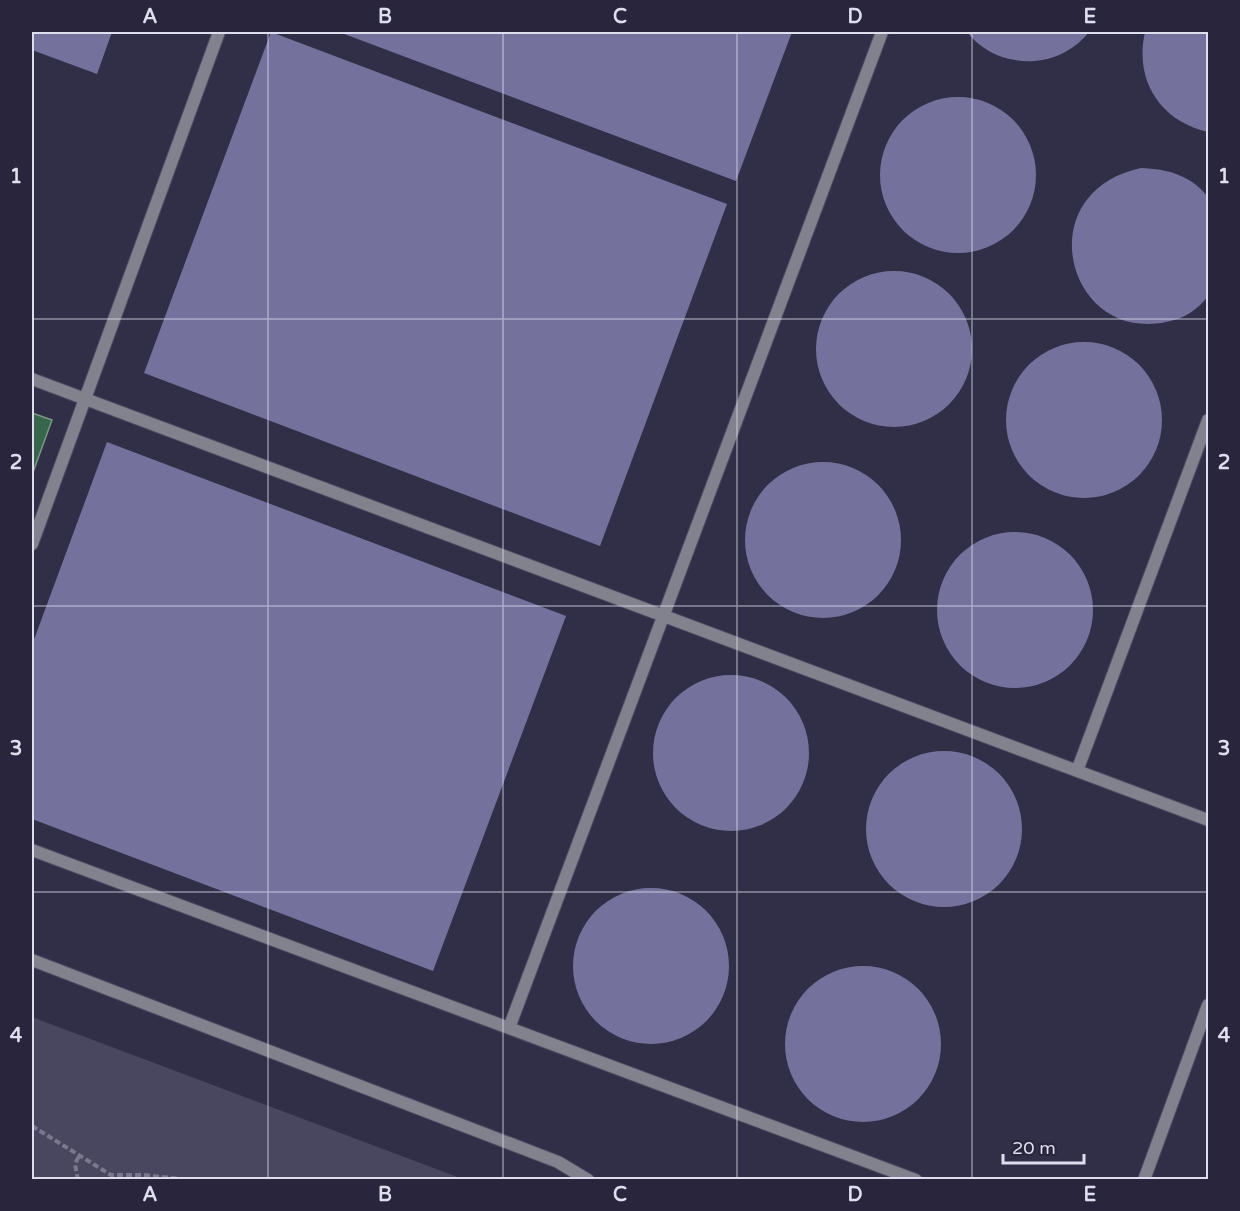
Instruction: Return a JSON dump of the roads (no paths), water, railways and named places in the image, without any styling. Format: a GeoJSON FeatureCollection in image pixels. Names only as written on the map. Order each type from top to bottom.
{"type":"FeatureCollection","features":[{"type":"Feature","properties":{"kind":"street"},"geometry":{"type":"LineString","coordinates":[[32,544],[219,32]]}},
{"type":"Feature","properties":{"kind":"street"},"geometry":{"type":"LineString","coordinates":[[509,1028],[882,32]]}},
{"type":"Feature","properties":{"kind":"street"},"geometry":{"type":"LineString","coordinates":[[32,379],[1209,820]]}},
{"type":"Feature","properties":{"kind":"street"},"geometry":{"type":"LineString","coordinates":[[1077,771],[1209,420]]}},
{"type":"Feature","properties":{"kind":"street"},"geometry":{"type":"LineString","coordinates":[[32,850],[916,1179]]}},
{"type":"Feature","properties":{"kind":"street"},"geometry":{"type":"LineString","coordinates":[[32,960],[558,1162],[588,1179]]}},
{"type":"Feature","properties":{"kind":"street"},"geometry":{"type":"LineString","coordinates":[[1144,1179],[1209,1005]]}}]}
